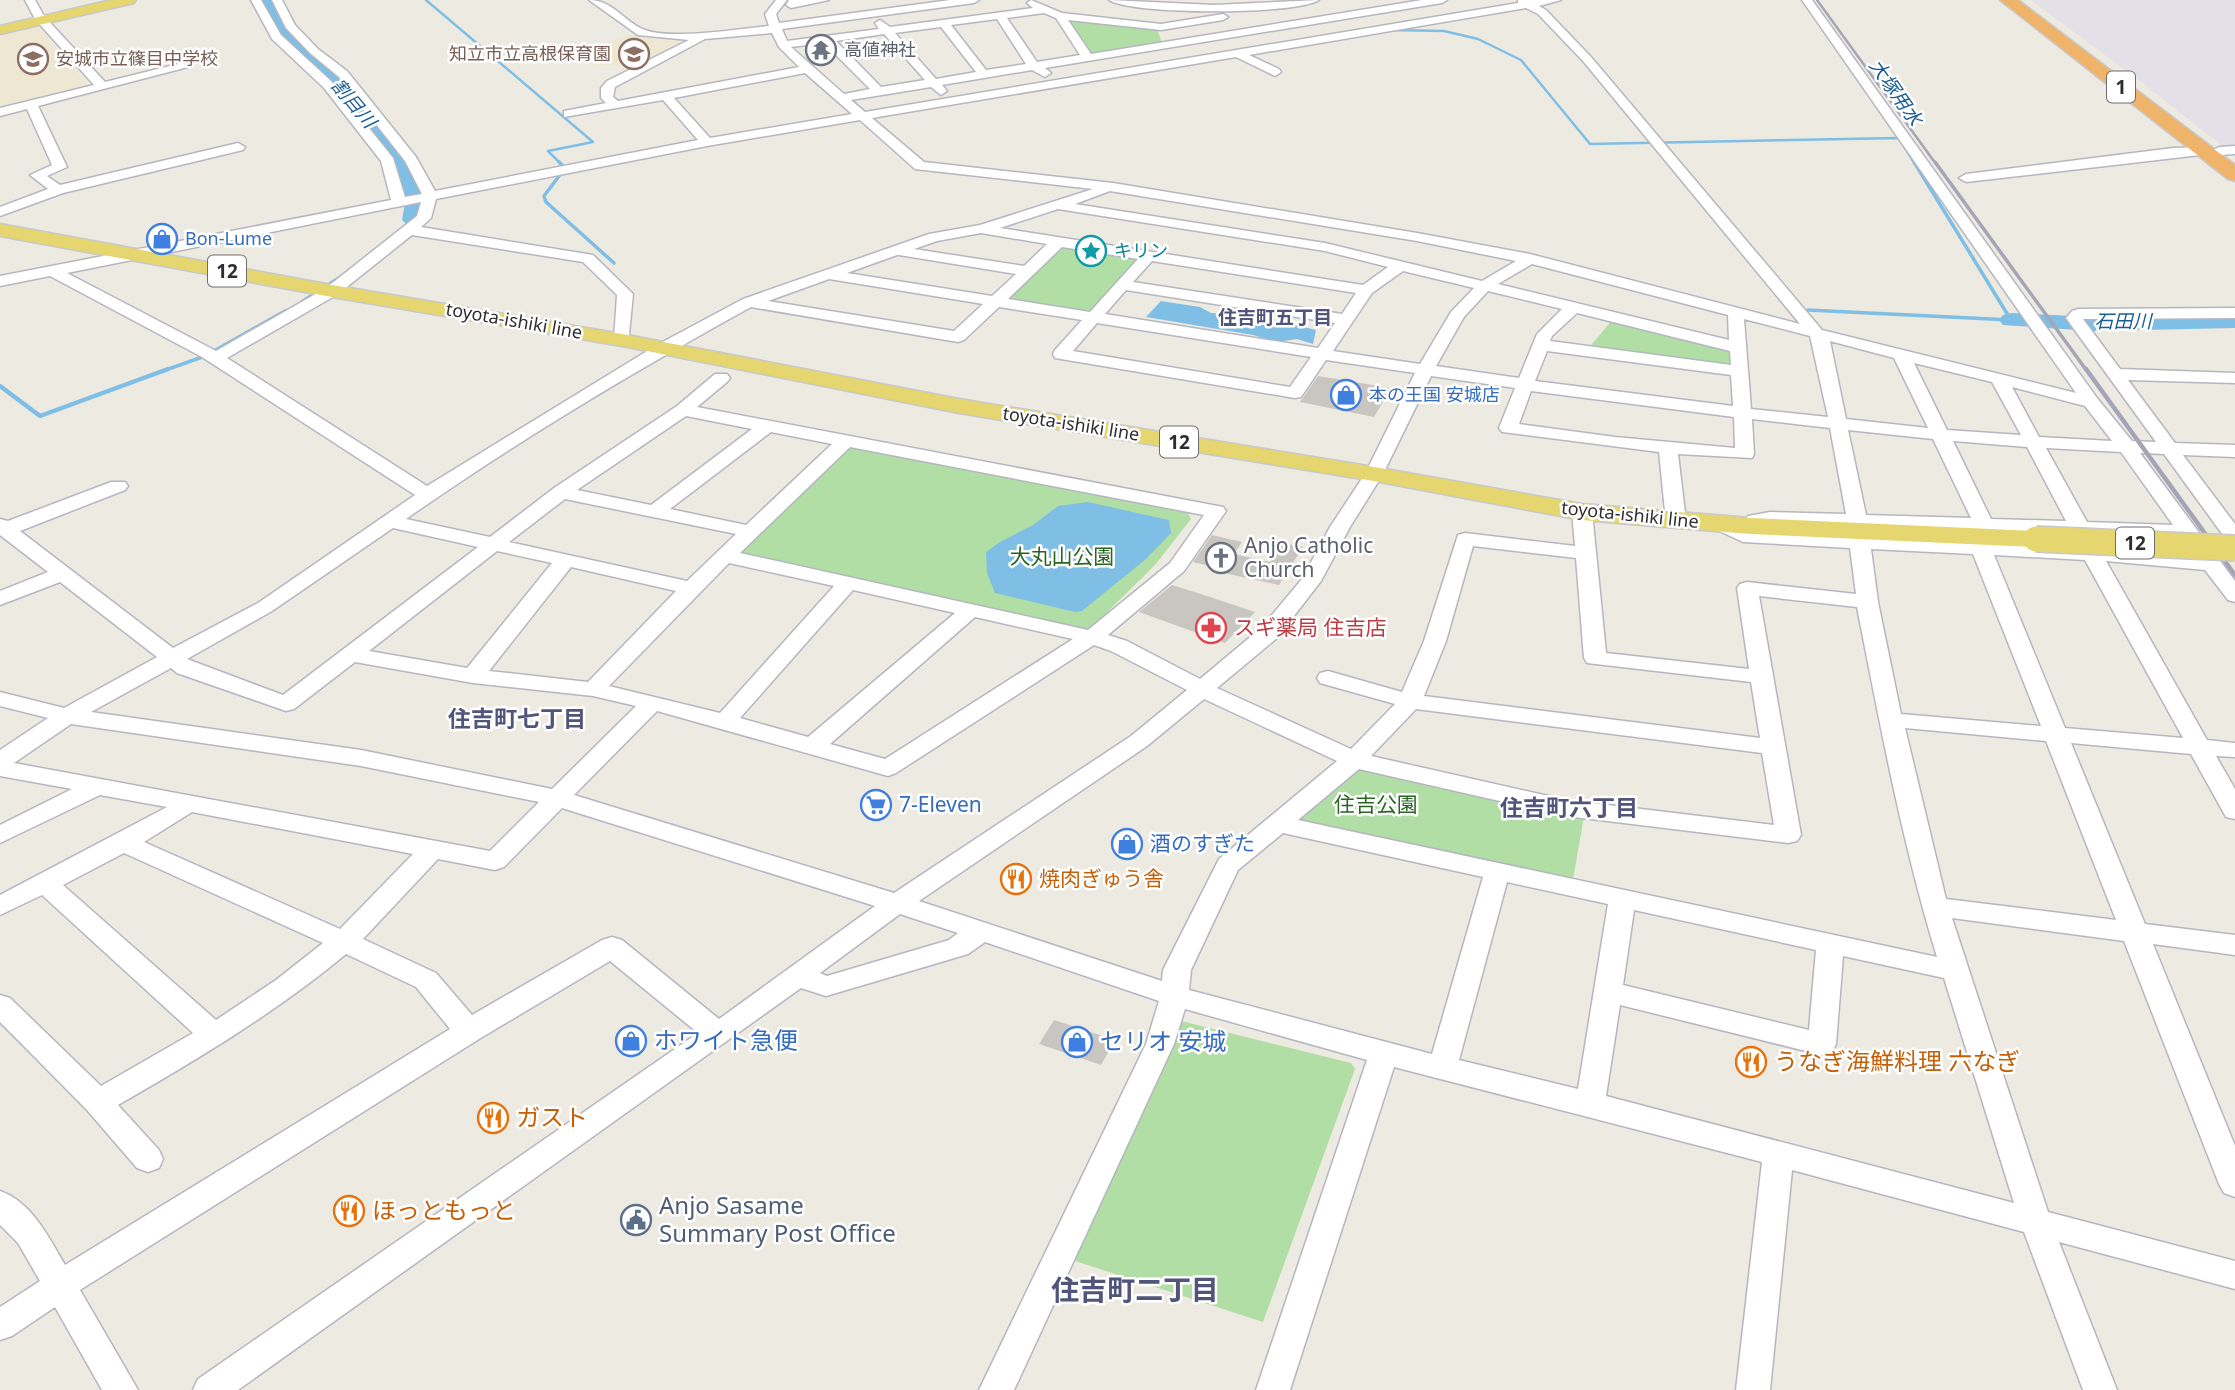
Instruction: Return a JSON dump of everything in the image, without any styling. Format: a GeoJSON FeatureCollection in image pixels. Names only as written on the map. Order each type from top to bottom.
{"type":"FeatureCollection","features":[{"type":"Feature","properties":{"kind":"highway","name":"1"},"geometry":{"type":"LineString","coordinates":[[2008,0],[2219,151],[2235,175]]}},
{"type":"Feature","properties":{"kind":"highway","name":"1"},"geometry":{"type":"LineString","coordinates":[[2020,0],[2235,163]]}},
{"type":"Feature","properties":{"kind":"main road"},"geometry":{"type":"LineString","coordinates":[[0,30],[129,0]]}},
{"type":"Feature","properties":{"kind":"main road","name":"toyota-ishiki line"},"geometry":{"type":"LineString","coordinates":[[0,230],[622,340],[959,406],[1374,474],[1583,512],[1750,526],[2036,539],[2234,538]]}},
{"type":"Feature","properties":{"kind":"street"},"geometry":{"type":"LineString","coordinates":[[30,0],[39,16],[102,86]]}},
{"type":"Feature","properties":{"kind":"street"},"geometry":{"type":"LineString","coordinates":[[256,0],[276,37],[328,85],[388,161],[404,201]]}},
{"type":"Feature","properties":{"kind":"street"},"geometry":{"type":"LineString","coordinates":[[212,355],[326,289],[409,230],[424,218],[430,196],[411,160],[343,74],[314,51],[290,26],[277,0]]}},
{"type":"Feature","properties":{"kind":"street"},"geometry":{"type":"LineString","coordinates":[[594,0],[642,33],[666,36],[707,36],[974,0]]}},
{"type":"Feature","properties":{"kind":"street"},"geometry":{"type":"LineString","coordinates":[[782,0],[770,14],[783,44],[806,69],[920,166],[1113,187],[1418,237],[1530,259],[2000,381],[2091,402]]}},
{"type":"Feature","properties":{"kind":"street"},"geometry":{"type":"LineString","coordinates":[[795,0],[791,5],[824,0]]}},
{"type":"Feature","properties":{"kind":"street"},"geometry":{"type":"LineString","coordinates":[[1027,0],[1060,16],[1161,27],[1223,17]]}},
{"type":"Feature","properties":{"kind":"street"},"geometry":{"type":"LineString","coordinates":[[1114,0],[1206,8],[1314,0]]}},
{"type":"Feature","properties":{"kind":"street"},"geometry":{"type":"LineString","coordinates":[[839,98],[1442,0]]}},
{"type":"Feature","properties":{"kind":"street"},"geometry":{"type":"LineString","coordinates":[[0,281],[706,142],[1373,30],[1524,2],[1556,0]]}},
{"type":"Feature","properties":{"kind":"street"},"geometry":{"type":"LineString","coordinates":[[1807,0],[2091,402],[2190,531],[2235,596]]}},
{"type":"Feature","properties":{"kind":"street"},"geometry":{"type":"LineString","coordinates":[[1308,1],[1373,30]]}},
{"type":"Feature","properties":{"kind":"street"},"geometry":{"type":"LineString","coordinates":[[1524,2],[1542,12],[1587,59],[1821,339],[1857,520]]}},
{"type":"Feature","properties":{"kind":"street"},"geometry":{"type":"LineString","coordinates":[[1206,8],[1250,31]]}},
{"type":"Feature","properties":{"kind":"street"},"geometry":{"type":"LineString","coordinates":[[783,44],[1046,9]]}},
{"type":"Feature","properties":{"kind":"street"},"geometry":{"type":"LineString","coordinates":[[874,15],[932,83],[951,100]]}},
{"type":"Feature","properties":{"kind":"street"},"geometry":{"type":"LineString","coordinates":[[1001,16],[1033,66],[1061,82]]}},
{"type":"Feature","properties":{"kind":"street"},"geometry":{"type":"LineString","coordinates":[[1060,16],[1088,58]]}},
{"type":"Feature","properties":{"kind":"street"},"geometry":{"type":"LineString","coordinates":[[944,23],[983,74]]}},
{"type":"Feature","properties":{"kind":"street"},"geometry":{"type":"LineString","coordinates":[[1161,27],[1167,45],[1194,60]]}},
{"type":"Feature","properties":{"kind":"street"},"geometry":{"type":"LineString","coordinates":[[616,104],[607,98],[607,88],[611,83],[707,36]]}},
{"type":"Feature","properties":{"kind":"street"},"geometry":{"type":"LineString","coordinates":[[827,39],[878,91]]}},
{"type":"Feature","properties":{"kind":"street"},"geometry":{"type":"LineString","coordinates":[[1237,53],[1275,72]]}},
{"type":"Feature","properties":{"kind":"street"},"geometry":{"type":"LineString","coordinates":[[0,112],[182,66]]}},
{"type":"Feature","properties":{"kind":"street"},"geometry":{"type":"LineString","coordinates":[[568,114],[806,69]]}},
{"type":"Feature","properties":{"kind":"street"},"geometry":{"type":"LineString","coordinates":[[665,95],[706,142]]}},
{"type":"Feature","properties":{"kind":"street"},"geometry":{"type":"LineString","coordinates":[[31,104],[60,167],[37,175],[58,190]]}},
{"type":"Feature","properties":{"kind":"street"},"geometry":{"type":"LineString","coordinates":[[0,212],[58,190],[238,147]]}},
{"type":"Feature","properties":{"kind":"street"},"geometry":{"type":"LineString","coordinates":[[1966,178],[2173,152],[2219,151]]}},
{"type":"Feature","properties":{"kind":"street"},"geometry":{"type":"LineString","coordinates":[[0,761],[67,716],[265,607],[428,495],[526,433],[663,349],[749,302],[934,237],[982,229],[1113,187]]}},
{"type":"Feature","properties":{"kind":"street"},"geometry":{"type":"LineString","coordinates":[[1055,205],[1325,247],[1736,347]]}},
{"type":"Feature","properties":{"kind":"street"},"geometry":{"type":"LineString","coordinates":[[982,229],[1366,290]]}},
{"type":"Feature","properties":{"kind":"street"},"geometry":{"type":"LineString","coordinates":[[409,230],[587,258],[625,294],[622,340]]}},
{"type":"Feature","properties":{"kind":"street"},"geometry":{"type":"LineString","coordinates":[[749,302],[958,337],[1058,242]]}},
{"type":"Feature","properties":{"kind":"street"},"geometry":{"type":"LineString","coordinates":[[894,251],[1027,271]]}},
{"type":"Feature","properties":{"kind":"street"},"geometry":{"type":"LineString","coordinates":[[1149,255],[1061,354],[1295,393],[1366,290],[1401,265]]}},
{"type":"Feature","properties":{"kind":"street"},"geometry":{"type":"LineString","coordinates":[[210,1390],[718,1034],[897,903],[1139,741],[1269,632],[1311,581],[1340,527],[1374,474],[1426,368],[1457,315],[1486,285],[1530,259]]}},
{"type":"Feature","properties":{"kind":"street"},"geometry":{"type":"LineString","coordinates":[[52,271],[212,355],[428,495]]}},
{"type":"Feature","properties":{"kind":"street"},"geometry":{"type":"LineString","coordinates":[[827,274],[1324,354],[1742,414],[1941,435],[2235,451]]}},
{"type":"Feature","properties":{"kind":"street"},"geometry":{"type":"LineString","coordinates":[[1123,285],[1344,319]]}},
{"type":"Feature","properties":{"kind":"street"},"geometry":{"type":"LineString","coordinates":[[1574,307],[1545,334],[1539,345],[1508,428],[1668,448],[1745,454],[1736,347],[1736,313]]}},
{"type":"Feature","properties":{"kind":"street"},"geometry":{"type":"LineString","coordinates":[[2234,538],[2167,448],[2155,425],[2078,323],[2078,314],[2235,313]]}},
{"type":"Feature","properties":{"kind":"street"},"geometry":{"type":"LineString","coordinates":[[1539,345],[1738,371]]}},
{"type":"Feature","properties":{"kind":"street"},"geometry":{"type":"LineString","coordinates":[[1902,356],[1984,524]]}},
{"type":"Feature","properties":{"kind":"street"},"geometry":{"type":"LineString","coordinates":[[2115,374],[2235,378]]}},
{"type":"Feature","properties":{"kind":"street"},"geometry":{"type":"LineString","coordinates":[[3,527],[185,668],[286,704],[561,492],[683,410],[721,378]]}},
{"type":"Feature","properties":{"kind":"street"},"geometry":{"type":"LineString","coordinates":[[2000,381],[2080,528]]}},
{"type":"Feature","properties":{"kind":"street"},"geometry":{"type":"LineString","coordinates":[[349,654],[473,676],[593,689],[725,721],[888,768],[1092,637],[1177,566],[1216,511],[683,410]]}},
{"type":"Feature","properties":{"kind":"street"},"geometry":{"type":"LineString","coordinates":[[654,511],[767,426]]}},
{"type":"Feature","properties":{"kind":"street"},"geometry":{"type":"LineString","coordinates":[[593,689],[691,588],[847,440]]}},
{"type":"Feature","properties":{"kind":"street"},"geometry":{"type":"LineString","coordinates":[[1668,448],[1676,521]]}},
{"type":"Feature","properties":{"kind":"street"},"geometry":{"type":"LineString","coordinates":[[3,527],[118,486]]}},
{"type":"Feature","properties":{"kind":"street"},"geometry":{"type":"LineString","coordinates":[[561,492],[752,532]]}},
{"type":"Feature","properties":{"kind":"street"},"geometry":{"type":"LineString","coordinates":[[1583,512],[1595,658],[1763,677]]}},
{"type":"Feature","properties":{"kind":"street"},"geometry":{"type":"LineString","coordinates":[[1750,526],[1755,520],[1770,518],[2190,531]]}},
{"type":"Feature","properties":{"kind":"street"},"geometry":{"type":"LineString","coordinates":[[390,521],[691,588]]}},
{"type":"Feature","properties":{"kind":"street"},"geometry":{"type":"LineString","coordinates":[[1720,524],[1744,536],[2092,554],[2213,564]]}},
{"type":"Feature","properties":{"kind":"street"},"geometry":{"type":"LineString","coordinates":[[996,1390],[1160,1044],[1175,996],[1177,970],[1228,865],[1354,760],[1410,701],[1435,641],[1465,539],[1586,553]]}},
{"type":"Feature","properties":{"kind":"street"},"geometry":{"type":"LineString","coordinates":[[1860,544],[1867,602],[1891,720],[1935,907],[2036,1223],[2099,1390]]}},
{"type":"Feature","properties":{"kind":"street"},"geometry":{"type":"LineString","coordinates":[[1982,550],[2235,1184]]}},
{"type":"Feature","properties":{"kind":"street"},"geometry":{"type":"LineString","coordinates":[[2092,554],[2235,811]]}},
{"type":"Feature","properties":{"kind":"street"},"geometry":{"type":"LineString","coordinates":[[727,556],[1092,637],[1119,646],[1202,689],[1354,760],[1566,808],[1788,835],[1747,588],[1867,602]]}},
{"type":"Feature","properties":{"kind":"street"},"geometry":{"type":"LineString","coordinates":[[473,676],[565,561]]}},
{"type":"Feature","properties":{"kind":"street"},"geometry":{"type":"LineString","coordinates":[[0,599],[63,573]]}},
{"type":"Feature","properties":{"kind":"street"},"geometry":{"type":"LineString","coordinates":[[725,721],[848,583]]}},
{"type":"Feature","properties":{"kind":"street"},"geometry":{"type":"LineString","coordinates":[[814,745],[972,609]]}},
{"type":"Feature","properties":{"kind":"street"},"geometry":{"type":"LineString","coordinates":[[1328,678],[1410,701],[1774,747]]}},
{"type":"Feature","properties":{"kind":"street"},"geometry":{"type":"LineString","coordinates":[[0,699],[67,716],[361,758],[556,797],[897,903],[1175,996],[2235,1275]]}},
{"type":"Feature","properties":{"kind":"street"},"geometry":{"type":"LineString","coordinates":[[0,768],[495,862],[556,797],[652,703]]}},
{"type":"Feature","properties":{"kind":"street"},"geometry":{"type":"LineString","coordinates":[[1891,720],[2235,750]]}},
{"type":"Feature","properties":{"kind":"street"},"geometry":{"type":"LineString","coordinates":[[0,835],[96,787]]}},
{"type":"Feature","properties":{"kind":"street"},"geometry":{"type":"LineString","coordinates":[[0,906],[123,843],[175,814],[186,804]]}},
{"type":"Feature","properties":{"kind":"street"},"geometry":{"type":"LineString","coordinates":[[1280,824],[1954,970]]}},
{"type":"Feature","properties":{"kind":"street"},"geometry":{"type":"LineString","coordinates":[[123,843],[426,980],[468,1031]]}},
{"type":"Feature","properties":{"kind":"street"},"geometry":{"type":"LineString","coordinates":[[98,1102],[215,1036],[292,981],[344,941],[432,850]]}},
{"type":"Feature","properties":{"kind":"street"},"geometry":{"type":"LineString","coordinates":[[1443,1066],[1497,873]]}},
{"type":"Feature","properties":{"kind":"street"},"geometry":{"type":"LineString","coordinates":[[46,884],[215,1036]]}},
{"type":"Feature","properties":{"kind":"street"},"geometry":{"type":"LineString","coordinates":[[1590,1104],[1622,900]]}},
{"type":"Feature","properties":{"kind":"street"},"geometry":{"type":"LineString","coordinates":[[1935,907],[2235,945]]}},
{"type":"Feature","properties":{"kind":"street"},"geometry":{"type":"LineString","coordinates":[[798,975],[826,986],[958,947],[982,931]]}},
{"type":"Feature","properties":{"kind":"street"},"geometry":{"type":"LineString","coordinates":[[1607,992],[1822,1044],[1830,945]]}},
{"type":"Feature","properties":{"kind":"street"},"geometry":{"type":"LineString","coordinates":[[0,1325],[468,1031],[612,947],[718,1034]]}},
{"type":"Feature","properties":{"kind":"street"},"geometry":{"type":"LineString","coordinates":[[0,1005],[98,1102],[148,1159]]}},
{"type":"Feature","properties":{"kind":"street"},"geometry":{"type":"LineString","coordinates":[[1273,1390],[1384,1053]]}},
{"type":"Feature","properties":{"kind":"street"},"geometry":{"type":"LineString","coordinates":[[1754,1390],[1779,1155]]}},
{"type":"Feature","properties":{"kind":"street"},"geometry":{"type":"LineString","coordinates":[[0,1204],[29,1233],[121,1390]]}},
{"type":"Feature","properties":{"kind":"shaded area"},"geometry":{"type":"Polygon","coordinates":[[[2031,0],[2235,0],[2235,147],[2225,148],[2031,0]]]}},
{"type":"Feature","properties":{"kind":"shaded area","name":"安城市立篠目中学校"},"geometry":{"type":"Polygon","coordinates":[[[37,24],[89,86],[0,108],[0,33],[37,24]]]}},
{"type":"Feature","properties":{"kind":"shaded area","name":"知立市立高根保育園"},"geometry":{"type":"Polygon","coordinates":[[[636,34],[691,41],[642,65],[594,65],[616,38],[636,34]]]}},
{"type":"Feature","properties":{"kind":"green space"},"geometry":{"type":"Polygon","coordinates":[[[1066,19],[1157,28],[1162,44],[1090,54],[1066,19]]]}},
{"type":"Feature","properties":{"kind":"green space"},"geometry":{"type":"Polygon","coordinates":[[[1061,245],[1142,257],[1091,312],[1007,301],[1005,298],[1061,245]]]}},
{"type":"Feature","properties":{"kind":"green space"},"geometry":{"type":"Polygon","coordinates":[[[1613,319],[1731,350],[1732,365],[1588,349],[1613,319]]]}},
{"type":"Feature","properties":{"kind":"green space","name":"大丸山公園"},"geometry":{"type":"Polygon","coordinates":[[[854,446],[1188,513],[1191,519],[1155,565],[1092,627],[1080,630],[740,554],[848,447],[854,446]]]}},
{"type":"Feature","properties":{"kind":"green space","name":"住吉公園"},"geometry":{"type":"Polygon","coordinates":[[[1358,765],[1584,816],[1572,885],[1290,822],[1358,765]]]}},
{"type":"Feature","properties":{"kind":"green space"},"geometry":{"type":"Polygon","coordinates":[[[1181,1021],[1351,1063],[1355,1069],[1263,1322],[1069,1259],[1181,1021]]]}},
{"type":"Feature","properties":{"kind":"water"},"geometry":{"type":"Polygon","coordinates":[[[1161,301],[1200,307],[1211,313],[1260,316],[1316,330],[1313,344],[1297,339],[1276,342],[1253,335],[1146,317],[1161,301]]]}},
{"type":"Feature","properties":{"kind":"water"},"geometry":{"type":"Polygon","coordinates":[[[1088,502],[1169,520],[1171,533],[1146,559],[1082,611],[1075,612],[995,593],[987,573],[986,552],[1033,525],[1058,506],[1088,502]]]}},
{"type":"Feature","properties":{"kind":"building","name":"本の王国 安城店"},"geometry":{"type":"Polygon","coordinates":[[[1318,376],[1391,388],[1374,417],[1300,402],[1318,376]]]}},
{"type":"Feature","properties":{"kind":"building","name":"Anjo Catholic Church"},"geometry":{"type":"Polygon","coordinates":[[[1212,535],[1242,542],[1234,554],[1270,562],[1282,543],[1303,547],[1279,585],[1215,571],[1217,568],[1193,562],[1212,535]]]}},
{"type":"Feature","properties":{"kind":"building","name":"スギ薬局 住吉店"},"geometry":{"type":"Polygon","coordinates":[[[1172,585],[1255,612],[1225,643],[1139,612],[1172,585]]]}},
{"type":"Feature","properties":{"kind":"building","name":"セリオ 安城"},"geometry":{"type":"Polygon","coordinates":[[[1054,1020],[1115,1040],[1101,1065],[1039,1044],[1054,1020]]]}},
{"type":"Feature","properties":{"kind":"waterway","name":"割目川"},"geometry":{"type":"LineString","coordinates":[[267,0],[281,27],[312,61],[337,80],[400,158],[415,203],[413,220]]}},
{"type":"Feature","properties":{"kind":"waterway"},"geometry":{"type":"LineString","coordinates":[[426,0],[593,142],[548,151],[565,168],[544,196],[546,202],[614,263]]}},
{"type":"Feature","properties":{"kind":"waterway"},"geometry":{"type":"LineString","coordinates":[[1390,30],[1444,31],[1478,39],[1521,60],[1590,144],[1899,138],[1915,164]]}},
{"type":"Feature","properties":{"kind":"waterway"},"geometry":{"type":"LineString","coordinates":[[1808,310],[2011,320],[1914,162]]}},
{"type":"Feature","properties":{"kind":"waterway"},"geometry":{"type":"LineString","coordinates":[[303,301],[339,278]]}},
{"type":"Feature","properties":{"kind":"waterway"},"geometry":{"type":"LineString","coordinates":[[163,371],[205,356],[285,311]]}},
{"type":"Feature","properties":{"kind":"waterway","name":"石田川"},"geometry":{"type":"LineString","coordinates":[[2011,320],[2095,324],[2235,321]]}},
{"type":"Feature","properties":{"kind":"waterway"},"geometry":{"type":"LineString","coordinates":[[0,386],[40,416],[168,369]]}},
{"type":"Feature","properties":{"kind":"railway"},"geometry":{"type":"LineString","coordinates":[[1817,0],[1936,164]]}},
{"type":"Feature","properties":{"kind":"railway"},"geometry":{"type":"LineString","coordinates":[[1935,162],[2087,371]]}},
{"type":"Feature","properties":{"kind":"railway"},"geometry":{"type":"LineString","coordinates":[[2086,369],[2235,575]]}},
{"type":"Feature","properties":{"kind":"place","name":"高値神社"},"geometry":{"type":"Point","coordinates":[821,50]}},
{"type":"Feature","properties":{"kind":"place","name":"知立市立高根保育園"},"geometry":{"type":"Point","coordinates":[634,54]}},
{"type":"Feature","properties":{"kind":"place","name":"安城市立篠目中学校"},"geometry":{"type":"Point","coordinates":[33,59]}},
{"type":"Feature","properties":{"kind":"place","name":"Bon-Lume"},"geometry":{"type":"Point","coordinates":[162,239]}},
{"type":"Feature","properties":{"kind":"place","name":"キリン"},"geometry":{"type":"Point","coordinates":[1091,251]}},
{"type":"Feature","properties":{"kind":"place","name":"本の王国 安城店"},"geometry":{"type":"Point","coordinates":[1346,395]}},
{"type":"Feature","properties":{"kind":"place","name":"Anjo Catholic Church"},"geometry":{"type":"Point","coordinates":[1221,558]}},
{"type":"Feature","properties":{"kind":"place","name":"スギ薬局 住吉店"},"geometry":{"type":"Point","coordinates":[1211,628]}},
{"type":"Feature","properties":{"kind":"place","name":"7-Eleven"},"geometry":{"type":"Point","coordinates":[876,805]}},
{"type":"Feature","properties":{"kind":"place","name":"酒のすぎた"},"geometry":{"type":"Point","coordinates":[1127,844]}},
{"type":"Feature","properties":{"kind":"place","name":"焼肉ぎゅう舎"},"geometry":{"type":"Point","coordinates":[1016,879]}},
{"type":"Feature","properties":{"kind":"place","name":"ホワイト急便"},"geometry":{"type":"Point","coordinates":[631,1041]}},
{"type":"Feature","properties":{"kind":"place","name":"セリオ 安城"},"geometry":{"type":"Point","coordinates":[1077,1042]}},
{"type":"Feature","properties":{"kind":"place","name":"うなぎ海鮮料理 六なぎ"},"geometry":{"type":"Point","coordinates":[1751,1062]}},
{"type":"Feature","properties":{"kind":"place","name":"ガスト"},"geometry":{"type":"Point","coordinates":[493,1118]}},
{"type":"Feature","properties":{"kind":"place","name":"ほっともっと"},"geometry":{"type":"Point","coordinates":[349,1211]}},
{"type":"Feature","properties":{"kind":"place","name":"Anjo Sasame Summary Post Office"},"geometry":{"type":"Point","coordinates":[636,1220]}},
{"type":"Feature","properties":{"kind":"district","name":"住吉町五丁目"},"geometry":{"type":"Point","coordinates":[1275,317]}},
{"type":"Feature","properties":{"kind":"district","name":"住吉町七丁目"},"geometry":{"type":"Point","coordinates":[517,719]}},
{"type":"Feature","properties":{"kind":"district","name":"住吉町六丁目"},"geometry":{"type":"Point","coordinates":[1569,808]}},
{"type":"Feature","properties":{"kind":"district","name":"住吉町二丁目"},"geometry":{"type":"Point","coordinates":[1135,1290]}},
{"type":"Feature","properties":{"kind":"water label","name":"大塚用水"},"geometry":{"type":"Point","coordinates":[1896,92]}}]}
